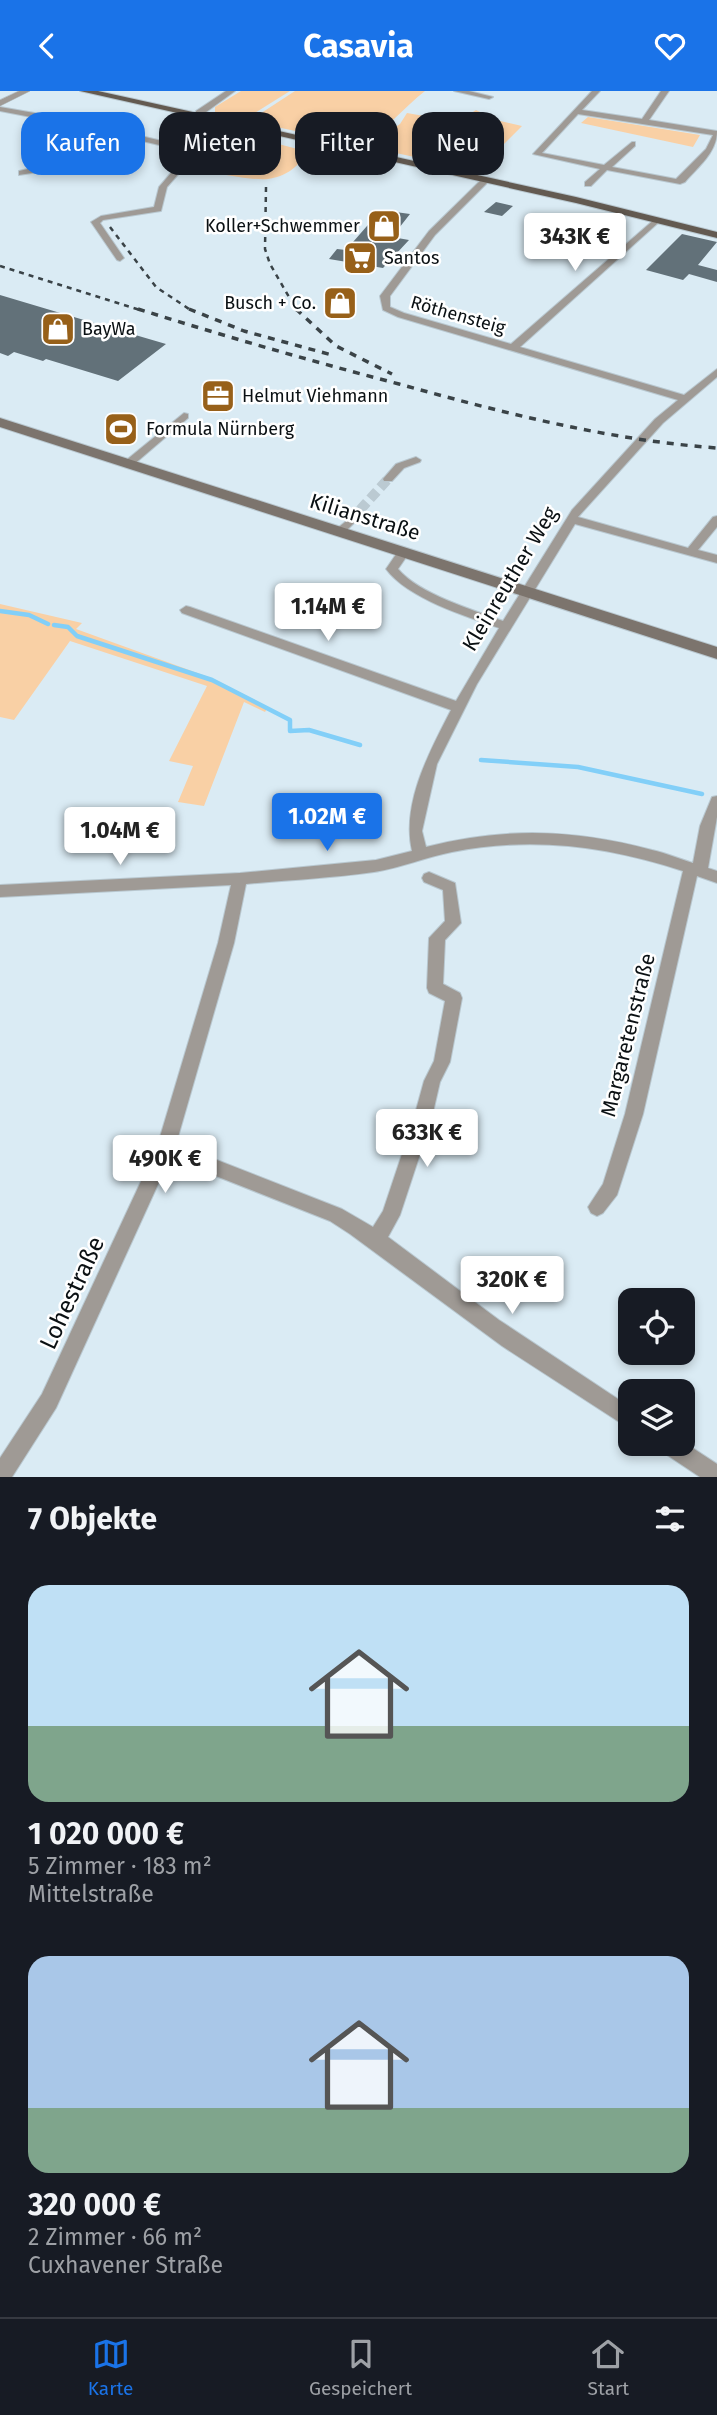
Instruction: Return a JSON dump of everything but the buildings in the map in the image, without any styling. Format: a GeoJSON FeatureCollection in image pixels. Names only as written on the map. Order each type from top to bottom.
{"type":"FeatureCollection","features":[{"type":"Feature","properties":{"kind":"main road"},"geometry":{"type":"LineString","coordinates":[[85,91],[486,180],[717,236]]}},
{"type":"Feature","properties":{"kind":"main road"},"geometry":{"type":"LineString","coordinates":[[106,91],[195,112]]}},
{"type":"Feature","properties":{"kind":"main road"},"geometry":{"type":"LineString","coordinates":[[281,129],[582,190],[717,229]]}},
{"type":"Feature","properties":{"kind":"main road","name":"Kilianstraße"},"geometry":{"type":"LineString","coordinates":[[0,422],[717,653]]}},
{"type":"Feature","properties":{"kind":"street"},"geometry":{"type":"LineString","coordinates":[[0,103],[26,91]]}},
{"type":"Feature","properties":{"kind":"street"},"geometry":{"type":"LineString","coordinates":[[200,112],[231,91]]}},
{"type":"Feature","properties":{"kind":"street"},"geometry":{"type":"LineString","coordinates":[[458,91],[489,97]]}},
{"type":"Feature","properties":{"kind":"street"},"geometry":{"type":"LineString","coordinates":[[579,112],[717,134],[705,154],[677,182],[537,154],[596,91]]}},
{"type":"Feature","properties":{"kind":"street"},"geometry":{"type":"LineString","coordinates":[[645,122],[665,91]]}},
{"type":"Feature","properties":{"kind":"street"},"geometry":{"type":"LineString","coordinates":[[0,109],[21,113]]}},
{"type":"Feature","properties":{"kind":"street"},"geometry":{"type":"LineString","coordinates":[[120,258],[95,222],[102,218],[158,209],[163,187],[189,155],[179,147],[145,139]]}},
{"type":"Feature","properties":{"kind":"street"},"geometry":{"type":"LineString","coordinates":[[582,190],[632,144]]}},
{"type":"Feature","properties":{"kind":"street"},"geometry":{"type":"LineString","coordinates":[[705,154],[717,156]]}},
{"type":"Feature","properties":{"kind":"street","name":"Röthensteig"},"geometry":{"type":"LineString","coordinates":[[486,180],[432,233],[384,296],[384,303],[392,312],[683,398]]}},
{"type":"Feature","properties":{"kind":"street"},"geometry":{"type":"LineString","coordinates":[[514,347],[656,220]]}},
{"type":"Feature","properties":{"kind":"street","name":"Kleinreuther Weg"},"geometry":{"type":"LineString","coordinates":[[420,853],[415,831],[430,764],[458,707],[571,519],[599,485],[683,398],[717,372]]}},
{"type":"Feature","properties":{"kind":"street"},"geometry":{"type":"LineString","coordinates":[[128,464],[184,416]]}},
{"type":"Feature","properties":{"kind":"street"},"geometry":{"type":"LineString","coordinates":[[388,479],[400,466],[416,460]]}},
{"type":"Feature","properties":{"kind":"street"},"geometry":{"type":"LineString","coordinates":[[571,519],[717,559]]}},
{"type":"Feature","properties":{"kind":"street"},"geometry":{"type":"LineString","coordinates":[[691,552],[717,519]]}},
{"type":"Feature","properties":{"kind":"street"},"geometry":{"type":"LineString","coordinates":[[338,533],[350,521]]}},
{"type":"Feature","properties":{"kind":"street"},"geometry":{"type":"LineString","coordinates":[[403,553],[392,569],[400,579],[460,610],[507,627]]}},
{"type":"Feature","properties":{"kind":"street"},"geometry":{"type":"LineString","coordinates":[[186,610],[458,707]]}},
{"type":"Feature","properties":{"kind":"street","name":"Margaretenstraße"},"geometry":{"type":"LineString","coordinates":[[597,1207],[611,1189],[634,1114],[711,811],[717,801]]}},
{"type":"Feature","properties":{"kind":"street"},"geometry":{"type":"LineString","coordinates":[[0,891],[240,879],[376,866],[420,853],[489,840],[533,837],[611,846],[717,877]]}},
{"type":"Feature","properties":{"kind":"street"},"geometry":{"type":"LineString","coordinates":[[377,1240],[391,1215],[422,1121],[432,1081],[442,1062],[454,998],[435,988],[437,938],[453,923],[450,887],[429,878]]}},
{"type":"Feature","properties":{"kind":"street","name":"Lohestraße"},"geometry":{"type":"LineString","coordinates":[[0,1477],[49,1401],[166,1148],[226,943],[240,879]]}},
{"type":"Feature","properties":{"kind":"street"},"geometry":{"type":"LineString","coordinates":[[166,1148],[336,1215],[377,1240],[492,1328],[618,1411]]}},
{"type":"Feature","properties":{"kind":"street"},"geometry":{"type":"LineString","coordinates":[[686,1456],[717,1476]]}},
{"type":"Feature","properties":{"kind":"shaded area"},"geometry":{"type":"Polygon","coordinates":[[[241,91],[290,91],[257,112],[215,112],[215,107],[241,91]]]}},
{"type":"Feature","properties":{"kind":"shaded area"},"geometry":{"type":"Polygon","coordinates":[[[295,91],[425,91],[398,115],[398,112],[295,112],[295,131],[281,128],[281,112],[263,112],[295,91]]]}},
{"type":"Feature","properties":{"kind":"shaded area"},"geometry":{"type":"Polygon","coordinates":[[[407,113],[412,114],[412,157],[398,153],[398,125],[407,113]]]}},
{"type":"Feature","properties":{"kind":"shaded area"},"geometry":{"type":"Polygon","coordinates":[[[588,117],[700,135],[693,147],[581,123],[588,117]]]}},
{"type":"Feature","properties":{"kind":"shaded area"},"geometry":{"type":"Polygon","coordinates":[[[504,122],[522,126],[504,144],[504,122]]]}},
{"type":"Feature","properties":{"kind":"shaded area"},"geometry":{"type":"Polygon","coordinates":[[[281,145],[295,148],[295,166],[280,176],[268,179],[228,175],[281,175],[281,145]]]}},
{"type":"Feature","properties":{"kind":"shaded area"},"geometry":{"type":"Polygon","coordinates":[[[0,604],[82,623],[76,629],[214,679],[268,707],[265,712],[244,702],[204,806],[178,802],[193,766],[169,761],[207,686],[70,641],[14,720],[0,717],[0,604]]]}},
{"type":"Feature","properties":{"kind":"waterway"},"geometry":{"type":"LineString","coordinates":[[0,611],[29,615],[48,624]]}},
{"type":"Feature","properties":{"kind":"waterway"},"geometry":{"type":"LineString","coordinates":[[54,625],[68,627],[77,636],[212,680],[290,720],[290,731],[309,730],[360,745]]}},
{"type":"Feature","properties":{"kind":"waterway"},"geometry":{"type":"LineString","coordinates":[[481,760],[578,767],[702,794]]}},
{"type":"Feature","properties":{"kind":"tunnel"},"geometry":{"type":"LineString","coordinates":[[350,521],[388,479]]}},
{"type":"Feature","properties":{"kind":"railway"},"geometry":{"type":"LineString","coordinates":[[266,187],[265,249],[270,264],[297,311]]}},
{"type":"Feature","properties":{"kind":"railway"},"geometry":{"type":"LineString","coordinates":[[110,227],[156,287],[189,309]]}},
{"type":"Feature","properties":{"kind":"railway"},"geometry":{"type":"LineString","coordinates":[[0,266],[143,311]]}},
{"type":"Feature","properties":{"kind":"railway"},"geometry":{"type":"LineString","coordinates":[[138,309],[235,339],[517,415],[636,439],[717,448]]}},
{"type":"Feature","properties":{"kind":"railway"},"geometry":{"type":"LineString","coordinates":[[189,309],[244,331],[332,355]]}},
{"type":"Feature","properties":{"kind":"railway"},"geometry":{"type":"LineString","coordinates":[[296,309],[336,346],[392,374]]}},
{"type":"Feature","properties":{"kind":"place","name":"Koller+Schwemmer"},"geometry":{"type":"Point","coordinates":[384,226]}},
{"type":"Feature","properties":{"kind":"place","name":"Santos"},"geometry":{"type":"Point","coordinates":[360,258]}},
{"type":"Feature","properties":{"kind":"place","name":"Busch + Co."},"geometry":{"type":"Point","coordinates":[340,303]}},
{"type":"Feature","properties":{"kind":"place","name":"BayWa"},"geometry":{"type":"Point","coordinates":[58,329]}},
{"type":"Feature","properties":{"kind":"place","name":"Helmut Viehmann"},"geometry":{"type":"Point","coordinates":[218,396]}},
{"type":"Feature","properties":{"kind":"place","name":"Formula Nürnberg"},"geometry":{"type":"Point","coordinates":[121,429]}}]}
